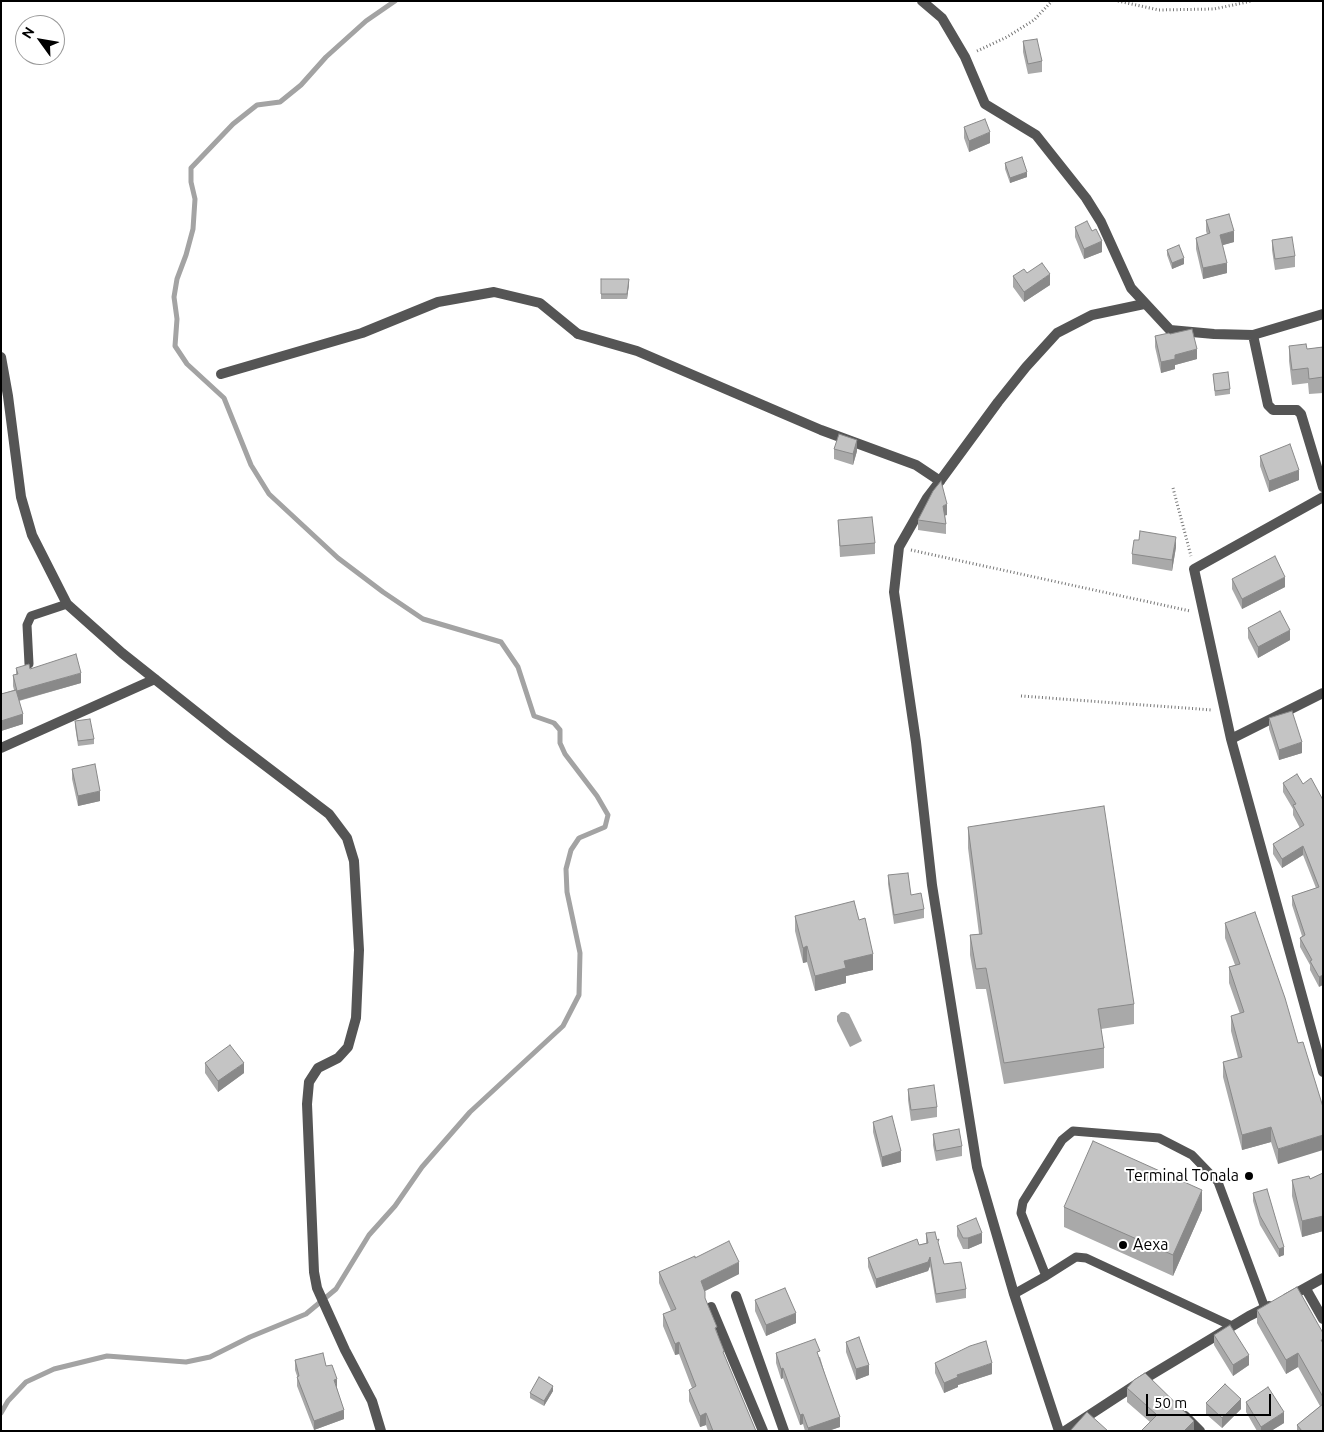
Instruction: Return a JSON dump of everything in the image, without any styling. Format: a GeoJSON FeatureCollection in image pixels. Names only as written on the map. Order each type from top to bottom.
{"type":"FeatureCollection","features":[{"type":"Feature","properties":{"kind":"street"},"geometry":{"type":"LineString","coordinates":[[922,1],[942,18],[965,57],[985,104],[1036,135],[1086,198],[1101,222],[1131,288],[1170,330],[1253,335],[1323,314]]}},
{"type":"Feature","properties":{"kind":"street"},"geometry":{"type":"LineString","coordinates":[[221,374],[362,333],[438,302],[494,292],[540,303],[578,334],[637,351],[821,430],[916,465],[940,481]]}},
{"type":"Feature","properties":{"kind":"street"},"geometry":{"type":"LineString","coordinates":[[1059,1431],[1014,1294],[976,1168],[932,885],[916,742],[894,592],[899,547],[927,498],[1004,395],[1057,333],[1092,315],[1144,304]]}},
{"type":"Feature","properties":{"kind":"street"},"geometry":{"type":"LineString","coordinates":[[1253,335],[1268,405],[1273,410],[1297,410],[1301,414],[1323,488]]}},
{"type":"Feature","properties":{"kind":"street"},"geometry":{"type":"LineString","coordinates":[[1,357],[21,497],[32,535],[67,604],[154,679],[330,814],[347,838],[354,861],[359,950],[356,1018],[348,1047],[338,1058],[318,1068],[309,1082],[306,1104],[314,1272],[317,1288],[344,1350],[372,1401],[381,1431]]}},
{"type":"Feature","properties":{"kind":"street"},"geometry":{"type":"LineString","coordinates":[[1323,497],[1194,569],[1231,739],[1323,1072]]}},
{"type":"Feature","properties":{"kind":"street"},"geometry":{"type":"LineString","coordinates":[[1,748],[154,679]]}},
{"type":"Feature","properties":{"kind":"street"},"geometry":{"type":"LineString","coordinates":[[1231,739],[1323,694]]}},
{"type":"Feature","properties":{"kind":"street"},"geometry":{"type":"LineString","coordinates":[[1065,1431],[1150,1381],[1232,1326],[1306,1289],[1323,1278]]}},
{"type":"Feature","properties":{"kind":"street"},"geometry":{"type":"LineString","coordinates":[[1306,1289],[1323,1319]]}},
{"type":"Feature","properties":{"kind":"street"},"geometry":{"type":"LineString","coordinates":[[736,1296],[784,1431]]}},
{"type":"Feature","properties":{"kind":"street"},"geometry":{"type":"LineString","coordinates":[[711,1307],[763,1431]]}},
{"type":"Feature","properties":{"kind":"street"},"geometry":{"type":"LineString","coordinates":[[1180,1411],[1200,1431]]}},
{"type":"Feature","properties":{"kind":"lane"},"geometry":{"type":"LineString","coordinates":[[29,664],[27,625],[31,616],[67,604]]}},
{"type":"Feature","properties":{"kind":"lane"},"geometry":{"type":"LineString","coordinates":[[1046,1276],[1021,1213],[1023,1202],[1062,1140],[1073,1131],[1159,1138],[1192,1155],[1218,1182],[1265,1308]]}},
{"type":"Feature","properties":{"kind":"lane"},"geometry":{"type":"LineString","coordinates":[[1014,1294],[1076,1258],[1086,1258],[1232,1326]]}},
{"type":"Feature","properties":{"kind":"path"},"geometry":{"type":"LineString","coordinates":[[965,57],[1007,37],[1034,20],[1052,1]]}},
{"type":"Feature","properties":{"kind":"path"},"geometry":{"type":"LineString","coordinates":[[1118,1],[1159,10],[1214,9],[1252,1]]}},
{"type":"Feature","properties":{"kind":"path"},"geometry":{"type":"LineString","coordinates":[[1173,488],[1194,569]]}},
{"type":"Feature","properties":{"kind":"path"},"geometry":{"type":"LineString","coordinates":[[899,547],[1203,614]]}},
{"type":"Feature","properties":{"kind":"path"},"geometry":{"type":"LineString","coordinates":[[1021,696],[1226,711]]}},
{"type":"Feature","properties":{"kind":"shaded area"},"geometry":{"type":"Polygon","coordinates":[[[841,1012],[849,1014],[862,1041],[850,1047],[837,1021],[837,1016],[841,1012]]]}},
{"type":"Feature","properties":{"kind":"building"},"geometry":{"type":"Polygon","coordinates":[[[1037,39],[1042,61],[1028,64],[1023,41],[1037,39]]]}},
{"type":"Feature","properties":{"kind":"building"},"geometry":{"type":"Polygon","coordinates":[[[985,119],[990,132],[969,141],[964,127],[985,119]]]}},
{"type":"Feature","properties":{"kind":"building"},"geometry":{"type":"Polygon","coordinates":[[[1022,157],[1027,172],[1010,178],[1005,163],[1022,157]]]}},
{"type":"Feature","properties":{"kind":"building"},"geometry":{"type":"Polygon","coordinates":[[[1229,214],[1234,231],[1220,235],[1227,263],[1203,268],[1196,238],[1210,233],[1206,220],[1229,214]]]}},
{"type":"Feature","properties":{"kind":"building"},"geometry":{"type":"Polygon","coordinates":[[[1087,221],[1092,231],[1096,229],[1102,241],[1084,249],[1075,227],[1087,221]]]}},
{"type":"Feature","properties":{"kind":"building"},"geometry":{"type":"Polygon","coordinates":[[[1292,237],[1295,256],[1275,259],[1272,240],[1292,237]]]}},
{"type":"Feature","properties":{"kind":"building"},"geometry":{"type":"Polygon","coordinates":[[[1179,245],[1184,258],[1172,263],[1167,250],[1179,245]]]}},
{"type":"Feature","properties":{"kind":"building"},"geometry":{"type":"Polygon","coordinates":[[[1042,263],[1050,274],[1024,292],[1013,276],[1024,269],[1027,273],[1042,263]]]}},
{"type":"Feature","properties":{"kind":"building"},"geometry":{"type":"Polygon","coordinates":[[[601,279],[629,279],[627,294],[601,294],[601,279]]]}},
{"type":"Feature","properties":{"kind":"building"},"geometry":{"type":"Polygon","coordinates":[[[1192,329],[1197,349],[1175,355],[1175,359],[1161,362],[1155,336],[1192,329]]]}},
{"type":"Feature","properties":{"kind":"building"},"geometry":{"type":"Polygon","coordinates":[[[1306,344],[1307,349],[1323,347],[1323,377],[1309,379],[1308,368],[1292,370],[1289,346],[1306,344]]]}},
{"type":"Feature","properties":{"kind":"building"},"geometry":{"type":"Polygon","coordinates":[[[1228,372],[1230,389],[1215,391],[1213,374],[1228,372]]]}},
{"type":"Feature","properties":{"kind":"building"},"geometry":{"type":"Polygon","coordinates":[[[839,434],[857,440],[853,454],[834,449],[839,434]]]}},
{"type":"Feature","properties":{"kind":"building"},"geometry":{"type":"Polygon","coordinates":[[[1290,444],[1299,470],[1269,481],[1260,456],[1290,444]]]}},
{"type":"Feature","properties":{"kind":"building"},"geometry":{"type":"Polygon","coordinates":[[[941,481],[947,504],[943,506],[946,524],[918,520],[933,491],[941,481]]]}},
{"type":"Feature","properties":{"kind":"building"},"geometry":{"type":"Polygon","coordinates":[[[872,517],[875,543],[840,546],[838,520],[872,517]]]}},
{"type":"Feature","properties":{"kind":"building"},"geometry":{"type":"Polygon","coordinates":[[[1140,531],[1176,537],[1172,560],[1132,554],[1134,540],[1139,540],[1140,531]]]}},
{"type":"Feature","properties":{"kind":"building"},"geometry":{"type":"Polygon","coordinates":[[[1275,556],[1285,577],[1242,599],[1232,579],[1275,556]]]}},
{"type":"Feature","properties":{"kind":"building"},"geometry":{"type":"Polygon","coordinates":[[[1280,611],[1290,630],[1258,647],[1248,628],[1280,611]]]}},
{"type":"Feature","properties":{"kind":"building"},"geometry":{"type":"Polygon","coordinates":[[[76,654],[81,673],[17,691],[13,675],[18,674],[16,668],[29,664],[30,669],[76,654]]]}},
{"type":"Feature","properties":{"kind":"building"},"geometry":{"type":"Polygon","coordinates":[[[16,690],[23,714],[1,721],[1,694],[16,690]]]}},
{"type":"Feature","properties":{"kind":"building"},"geometry":{"type":"Polygon","coordinates":[[[1292,711],[1302,742],[1279,750],[1269,718],[1292,711]]]}},
{"type":"Feature","properties":{"kind":"building"},"geometry":{"type":"Polygon","coordinates":[[[90,719],[94,739],[78,741],[75,721],[90,719]]]}},
{"type":"Feature","properties":{"kind":"building"},"geometry":{"type":"Polygon","coordinates":[[[95,764],[100,791],[78,796],[72,769],[95,764]]]}},
{"type":"Feature","properties":{"kind":"building"},"geometry":{"type":"Polygon","coordinates":[[[1297,774],[1303,784],[1311,778],[1323,800],[1323,975],[1319,977],[1300,938],[1305,935],[1292,896],[1319,887],[1303,846],[1282,859],[1273,844],[1304,825],[1293,805],[1296,804],[1283,783],[1297,774]]]}},
{"type":"Feature","properties":{"kind":"building"},"geometry":{"type":"Polygon","coordinates":[[[1104,806],[1134,1004],[1098,1009],[1104,1048],[1004,1063],[986,968],[976,969],[970,935],[982,934],[968,827],[1104,806]]]}},
{"type":"Feature","properties":{"kind":"building"},"geometry":{"type":"Polygon","coordinates":[[[908,873],[911,895],[921,893],[924,909],[894,915],[888,875],[908,873]]]}},
{"type":"Feature","properties":{"kind":"building"},"geometry":{"type":"Polygon","coordinates":[[[854,901],[859,920],[865,918],[873,954],[844,961],[846,968],[815,976],[807,946],[803,948],[795,916],[854,901]]]}},
{"type":"Feature","properties":{"kind":"building"},"geometry":{"type":"Polygon","coordinates":[[[1255,912],[1285,998],[1298,1043],[1303,1042],[1323,1107],[1323,1135],[1278,1149],[1271,1127],[1242,1135],[1223,1062],[1242,1057],[1231,1016],[1244,1012],[1229,967],[1240,964],[1225,923],[1255,912]]]}},
{"type":"Feature","properties":{"kind":"building"},"geometry":{"type":"Polygon","coordinates":[[[230,1045],[244,1063],[218,1081],[205,1063],[230,1045]]]}},
{"type":"Feature","properties":{"kind":"building"},"geometry":{"type":"Polygon","coordinates":[[[934,1085],[937,1107],[911,1110],[908,1089],[934,1085]]]}},
{"type":"Feature","properties":{"kind":"building"},"geometry":{"type":"Polygon","coordinates":[[[892,1116],[901,1151],[882,1157],[873,1122],[892,1116]]]}},
{"type":"Feature","properties":{"kind":"building"},"geometry":{"type":"Polygon","coordinates":[[[959,1129],[962,1146],[936,1151],[933,1134],[959,1129]]]}},
{"type":"Feature","properties":{"kind":"building"},"geometry":{"type":"Polygon","coordinates":[[[1093,1141],[1202,1190],[1173,1255],[1064,1207],[1093,1141]]]}},
{"type":"Feature","properties":{"kind":"building"},"geometry":{"type":"Polygon","coordinates":[[[1323,1173],[1323,1216],[1302,1221],[1292,1180],[1309,1176],[1310,1179],[1323,1173]]]}},
{"type":"Feature","properties":{"kind":"building"},"geometry":{"type":"Polygon","coordinates":[[[1267,1189],[1284,1247],[1279,1249],[1260,1216],[1253,1193],[1267,1189]]]}},
{"type":"Feature","properties":{"kind":"building"},"geometry":{"type":"Polygon","coordinates":[[[976,1218],[982,1233],[963,1238],[957,1226],[976,1218]]]}},
{"type":"Feature","properties":{"kind":"building"},"geometry":{"type":"Polygon","coordinates":[[[935,1232],[937,1240],[939,1239],[938,1242],[944,1264],[961,1262],[966,1289],[936,1294],[930,1257],[928,1262],[876,1279],[868,1258],[917,1239],[919,1245],[928,1243],[926,1233],[935,1232]]]}},
{"type":"Feature","properties":{"kind":"building"},"geometry":{"type":"Polygon","coordinates":[[[729,1241],[739,1262],[701,1281],[705,1298],[717,1327],[715,1328],[723,1352],[756,1431],[713,1431],[706,1413],[700,1416],[689,1390],[696,1386],[679,1342],[675,1344],[663,1314],[676,1309],[659,1272],[695,1256],[695,1258],[729,1241]]]}},
{"type":"Feature","properties":{"kind":"building"},"geometry":{"type":"Polygon","coordinates":[[[1297,1287],[1323,1333],[1323,1340],[1321,1340],[1323,1343],[1323,1397],[1298,1353],[1286,1360],[1257,1310],[1297,1287]]]}},
{"type":"Feature","properties":{"kind":"building"},"geometry":{"type":"Polygon","coordinates":[[[785,1288],[796,1313],[766,1325],[755,1300],[785,1288]]]}},
{"type":"Feature","properties":{"kind":"building"},"geometry":{"type":"Polygon","coordinates":[[[1230,1325],[1249,1355],[1233,1365],[1214,1335],[1230,1325]]]}},
{"type":"Feature","properties":{"kind":"building"},"geometry":{"type":"Polygon","coordinates":[[[859,1337],[869,1365],[856,1369],[846,1342],[859,1337]]]}},
{"type":"Feature","properties":{"kind":"building"},"geometry":{"type":"Polygon","coordinates":[[[815,1339],[820,1351],[817,1352],[840,1417],[808,1428],[803,1414],[800,1415],[776,1353],[815,1339]]]}},
{"type":"Feature","properties":{"kind":"building"},"geometry":{"type":"Polygon","coordinates":[[[986,1341],[992,1363],[957,1375],[958,1377],[944,1383],[935,1363],[970,1346],[986,1341]]]}},
{"type":"Feature","properties":{"kind":"building"},"geometry":{"type":"Polygon","coordinates":[[[323,1353],[326,1366],[332,1365],[337,1379],[334,1380],[344,1410],[314,1421],[297,1377],[299,1376],[295,1360],[323,1353]]]}},
{"type":"Feature","properties":{"kind":"building"},"geometry":{"type":"Polygon","coordinates":[[[1145,1373],[1194,1421],[1184,1431],[1141,1431],[1157,1415],[1127,1388],[1134,1380],[1145,1373]]]}},
{"type":"Feature","properties":{"kind":"building"},"geometry":{"type":"Polygon","coordinates":[[[539,1377],[553,1386],[544,1401],[530,1393],[539,1377]]]}},
{"type":"Feature","properties":{"kind":"building"},"geometry":{"type":"Polygon","coordinates":[[[1225,1384],[1241,1399],[1222,1418],[1206,1403],[1225,1384]]]}},
{"type":"Feature","properties":{"kind":"building"},"geometry":{"type":"Polygon","coordinates":[[[1268,1387],[1284,1412],[1261,1427],[1246,1402],[1268,1387]]]}},
{"type":"Feature","properties":{"kind":"building"},"geometry":{"type":"Polygon","coordinates":[[[1323,1404],[1323,1431],[1302,1431],[1297,1425],[1323,1404]]]}},
{"type":"Feature","properties":{"kind":"building"},"geometry":{"type":"Polygon","coordinates":[[[1087,1412],[1108,1431],[1070,1431],[1087,1412]]]}},
{"type":"Feature","properties":{"kind":"waterway"},"geometry":{"type":"LineString","coordinates":[[1,1413],[8,1401],[26,1382],[54,1369],[107,1356],[186,1362],[210,1357],[250,1337],[306,1314],[336,1289],[369,1235],[395,1206],[422,1167],[470,1112],[563,1026],[579,995],[580,953],[567,892],[566,869],[571,850],[579,838],[605,827],[608,815],[597,796],[565,754],[560,743],[560,730],[554,723],[534,716],[518,667],[501,642],[423,619],[338,558],[269,494],[251,465],[224,398],[187,364],[175,346],[177,319],[174,297],[177,279],[193,229],[195,199],[191,182],[191,168],[233,124],[257,105],[280,102],[301,85],[326,57],[366,21],[395,1]]}},
{"type":"Feature","properties":{"kind":"place","name":"Terminal Tonala"},"geometry":{"type":"Point","coordinates":[1249,1176]}},
{"type":"Feature","properties":{"kind":"place","name":"Aexa"},"geometry":{"type":"Point","coordinates":[1123,1245]}}]}
